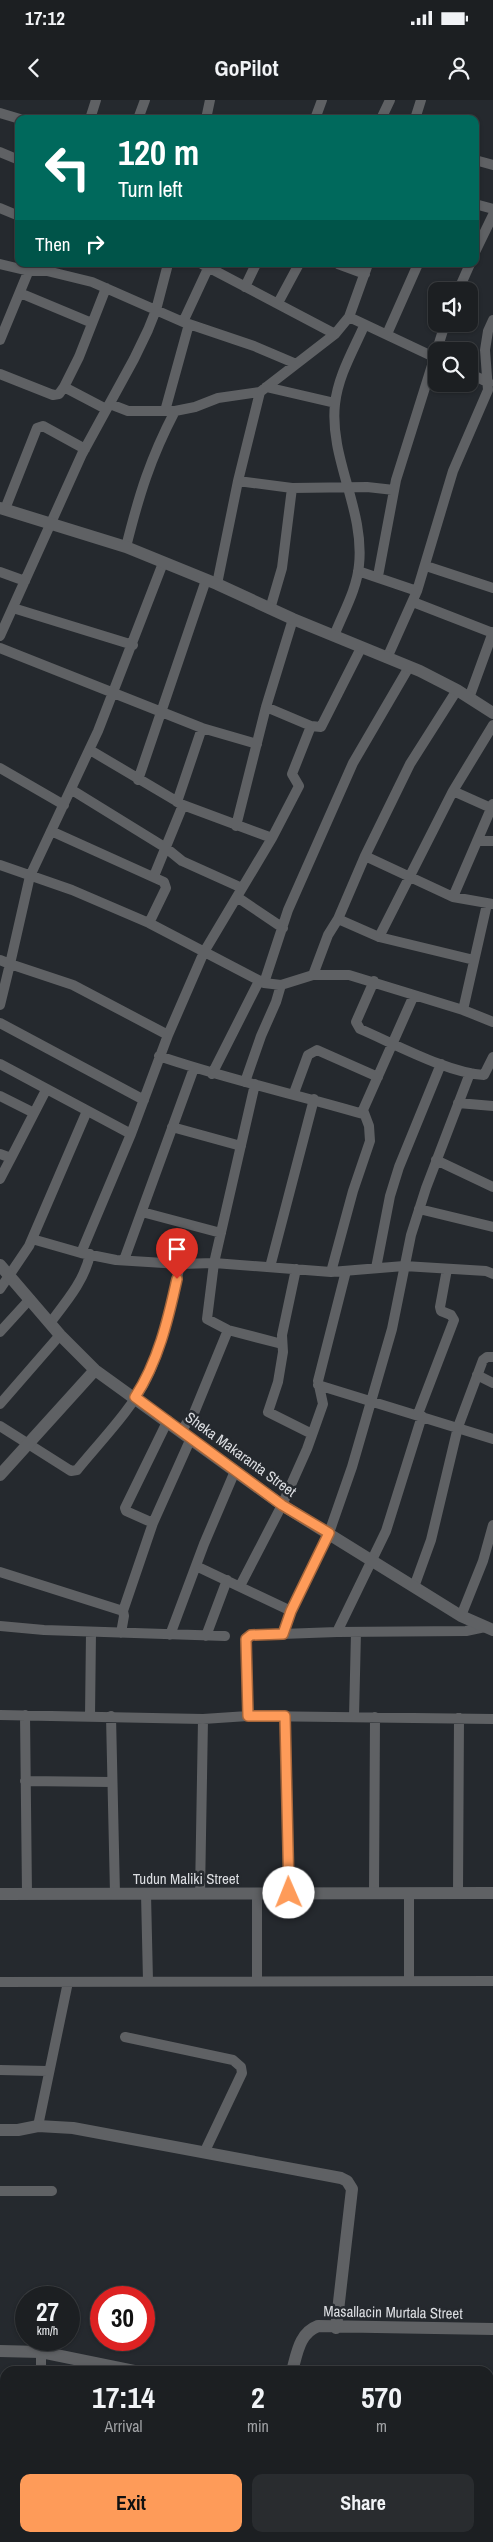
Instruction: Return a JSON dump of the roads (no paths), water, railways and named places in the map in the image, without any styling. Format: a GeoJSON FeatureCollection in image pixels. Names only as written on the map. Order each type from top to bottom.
{"type":"FeatureCollection","features":[{"type":"Feature","properties":{"kind":"street"},"geometry":{"type":"LineString","coordinates":[[91,115],[96,100]]}},
{"type":"Feature","properties":{"kind":"street"},"geometry":{"type":"LineString","coordinates":[[139,115],[145,100]]}},
{"type":"Feature","properties":{"kind":"street"},"geometry":{"type":"LineString","coordinates":[[207,115],[210,100]]}},
{"type":"Feature","properties":{"kind":"street"},"geometry":{"type":"LineString","coordinates":[[316,115],[322,100]]}},
{"type":"Feature","properties":{"kind":"street"},"geometry":{"type":"LineString","coordinates":[[384,115],[390,100]]}},
{"type":"Feature","properties":{"kind":"street"},"geometry":{"type":"LineString","coordinates":[[416,115],[421,100]]}},
{"type":"Feature","properties":{"kind":"street"},"geometry":{"type":"LineString","coordinates":[[0,113],[15,118]]}},
{"type":"Feature","properties":{"kind":"street"},"geometry":{"type":"LineString","coordinates":[[0,152],[15,158]]}},
{"type":"Feature","properties":{"kind":"street"},"geometry":{"type":"LineString","coordinates":[[479,161],[493,165]]}},
{"type":"Feature","properties":{"kind":"street"},"geometry":{"type":"LineString","coordinates":[[479,205],[493,209]]}},
{"type":"Feature","properties":{"kind":"street"},"geometry":{"type":"LineString","coordinates":[[0,208],[15,214]]}},
{"type":"Feature","properties":{"kind":"street"},"geometry":{"type":"LineString","coordinates":[[479,244],[493,215]]}},
{"type":"Feature","properties":{"kind":"street"},"geometry":{"type":"LineString","coordinates":[[0,264],[15,266]]}},
{"type":"Feature","properties":{"kind":"street"},"geometry":{"type":"LineString","coordinates":[[0,340],[2,328],[20,293],[30,267],[92,282],[156,310],[294,363]]}},
{"type":"Feature","properties":{"kind":"street"},"geometry":{"type":"LineString","coordinates":[[0,636],[53,523],[85,448],[134,359],[156,310],[167,267]]}},
{"type":"Feature","properties":{"kind":"street"},"geometry":{"type":"LineString","coordinates":[[126,547],[140,490],[170,410],[186,322],[206,267]]}},
{"type":"Feature","properties":{"kind":"street"},"geometry":{"type":"LineString","coordinates":[[211,267],[335,334]]}},
{"type":"Feature","properties":{"kind":"street"},"geometry":{"type":"LineString","coordinates":[[246,286],[255,267]]}},
{"type":"Feature","properties":{"kind":"street"},"geometry":{"type":"LineString","coordinates":[[278,303],[297,267]]}},
{"type":"Feature","properties":{"kind":"street"},"geometry":{"type":"LineString","coordinates":[[386,334],[417,267]]}},
{"type":"Feature","properties":{"kind":"street"},"geometry":{"type":"LineString","coordinates":[[462,282],[469,267]]}},
{"type":"Feature","properties":{"kind":"street"},"geometry":{"type":"LineString","coordinates":[[138,780],[212,582],[263,389],[294,363],[335,334],[349,317],[367,269]]}},
{"type":"Feature","properties":{"kind":"street"},"geometry":{"type":"LineString","coordinates":[[0,374],[54,395],[58,394],[64,387],[106,288]]}},
{"type":"Feature","properties":{"kind":"street"},"geometry":{"type":"LineString","coordinates":[[20,293],[92,323]]}},
{"type":"Feature","properties":{"kind":"street"},"geometry":{"type":"LineString","coordinates":[[349,317],[364,326],[428,354]]}},
{"type":"Feature","properties":{"kind":"street"},"geometry":{"type":"LineString","coordinates":[[387,658],[413,602],[426,566],[453,470],[488,390],[489,383],[485,350],[488,330],[493,320]]}},
{"type":"Feature","properties":{"kind":"street"},"geometry":{"type":"LineString","coordinates":[[334,636],[354,588],[358,571],[359,542],[349,488],[335,433],[335,403],[341,378],[364,326]]}},
{"type":"Feature","properties":{"kind":"street"},"geometry":{"type":"LineString","coordinates":[[478,378],[489,383]]}},
{"type":"Feature","properties":{"kind":"street"},"geometry":{"type":"LineString","coordinates":[[378,576],[394,490],[428,380]]}},
{"type":"Feature","properties":{"kind":"street"},"geometry":{"type":"LineString","coordinates":[[64,387],[108,406],[128,410],[170,410],[195,407],[218,398],[263,389],[335,403]]}},
{"type":"Feature","properties":{"kind":"street"},"geometry":{"type":"LineString","coordinates":[[85,448],[43,426],[37,428],[2,508],[126,547],[212,582],[360,648],[409,667],[457,690],[493,713]]}},
{"type":"Feature","properties":{"kind":"street"},"geometry":{"type":"LineString","coordinates":[[238,481],[292,488],[394,490]]}},
{"type":"Feature","properties":{"kind":"street"},"geometry":{"type":"LineString","coordinates":[[270,609],[282,568],[292,488]]}},
{"type":"Feature","properties":{"kind":"street"},"geometry":{"type":"LineString","coordinates":[[0,1005],[5,962],[30,876],[90,750],[164,563]]}},
{"type":"Feature","properties":{"kind":"street"},"geometry":{"type":"LineString","coordinates":[[426,566],[493,588]]}},
{"type":"Feature","properties":{"kind":"street"},"geometry":{"type":"LineString","coordinates":[[358,571],[378,576],[417,591]]}},
{"type":"Feature","properties":{"kind":"street"},"geometry":{"type":"LineString","coordinates":[[0,572],[25,581]]}},
{"type":"Feature","properties":{"kind":"street"},"geometry":{"type":"LineString","coordinates":[[413,602],[493,633],[469,698]]}},
{"type":"Feature","properties":{"kind":"street"},"geometry":{"type":"LineString","coordinates":[[13,608],[133,645]]}},
{"type":"Feature","properties":{"kind":"street"},"geometry":{"type":"LineString","coordinates":[[236,826],[266,707],[293,619]]}},
{"type":"Feature","properties":{"kind":"street"},"geometry":{"type":"LineString","coordinates":[[0,648],[38,665],[114,692],[202,728],[256,744]]}},
{"type":"Feature","properties":{"kind":"street"},"geometry":{"type":"LineString","coordinates":[[266,707],[318,728],[324,724],[360,648]]}},
{"type":"Feature","properties":{"kind":"street"},"geometry":{"type":"LineString","coordinates":[[212,1074],[261,982],[283,928],[288,910],[353,763],[409,667]]}},
{"type":"Feature","properties":{"kind":"street"},"geometry":{"type":"LineString","coordinates":[[313,975],[328,935],[338,919],[365,856],[410,764],[457,690]]}},
{"type":"Feature","properties":{"kind":"street"},"geometry":{"type":"LineString","coordinates":[[379,936],[453,791],[493,725]]}},
{"type":"Feature","properties":{"kind":"street"},"geometry":{"type":"LineString","coordinates":[[50,1323],[75,1288],[86,1268],[85,1253],[132,1134],[159,1056],[204,952],[272,838],[299,786],[292,774],[311,726]]}},
{"type":"Feature","properties":{"kind":"street"},"geometry":{"type":"LineString","coordinates":[[154,876],[166,848],[202,728]]}},
{"type":"Feature","properties":{"kind":"street"},"geometry":{"type":"LineString","coordinates":[[90,750],[180,803],[236,826],[272,838]]}},
{"type":"Feature","properties":{"kind":"street"},"geometry":{"type":"LineString","coordinates":[[0,768],[64,805]]}},
{"type":"Feature","properties":{"kind":"street"},"geometry":{"type":"LineString","coordinates":[[72,790],[166,848],[182,861],[240,893],[283,928]]}},
{"type":"Feature","properties":{"kind":"street"},"geometry":{"type":"LineString","coordinates":[[453,791],[492,806],[453,897]]}},
{"type":"Feature","properties":{"kind":"street"},"geometry":{"type":"LineString","coordinates":[[51,831],[164,882],[166,888],[149,923]]}},
{"type":"Feature","properties":{"kind":"street"},"geometry":{"type":"LineString","coordinates":[[476,841],[493,841]]}},
{"type":"Feature","properties":{"kind":"street"},"geometry":{"type":"LineString","coordinates":[[365,856],[453,897],[490,904],[474,960],[463,1010]]}},
{"type":"Feature","properties":{"kind":"street"},"geometry":{"type":"LineString","coordinates":[[0,865],[72,890],[149,923],[261,982],[281,985],[313,975],[349,975],[463,1010],[493,1022]]}},
{"type":"Feature","properties":{"kind":"street"},"geometry":{"type":"LineString","coordinates":[[338,919],[379,936],[474,960]]}},
{"type":"Feature","properties":{"kind":"street"},"geometry":{"type":"LineString","coordinates":[[5,962],[73,985],[168,1035]]}},
{"type":"Feature","properties":{"kind":"street"},"geometry":{"type":"LineString","coordinates":[[374,982],[356,1022],[360,1029],[441,1064],[484,1075],[493,1057]]}},
{"type":"Feature","properties":{"kind":"street"},"geometry":{"type":"LineString","coordinates":[[281,985],[276,1002],[260,1036],[250,1083],[241,1146],[214,1263],[208,1319],[228,1330],[282,1344]]}},
{"type":"Feature","properties":{"kind":"street"},"geometry":{"type":"LineString","coordinates":[[363,1114],[414,995]]}},
{"type":"Feature","properties":{"kind":"street"},"geometry":{"type":"LineString","coordinates":[[0,1023],[144,1100]]}},
{"type":"Feature","properties":{"kind":"street"},"geometry":{"type":"LineString","coordinates":[[294,1094],[308,1055],[317,1050],[378,1077]]}},
{"type":"Feature","properties":{"kind":"street"},"geometry":{"type":"LineString","coordinates":[[159,1056],[212,1074],[314,1099],[363,1114],[369,1126],[370,1141],[353,1191],[331,1272]]}},
{"type":"Feature","properties":{"kind":"street"},"geometry":{"type":"LineString","coordinates":[[0,1064],[132,1134]]}},
{"type":"Feature","properties":{"kind":"street"},"geometry":{"type":"LineString","coordinates":[[376,1268],[390,1196],[399,1167],[441,1064]]}},
{"type":"Feature","properties":{"kind":"street"},"geometry":{"type":"LineString","coordinates":[[124,1260],[194,1068]]}},
{"type":"Feature","properties":{"kind":"street"},"geometry":{"type":"LineString","coordinates":[[283,1634],[291,1611],[329,1533],[372,1401],[394,1321],[404,1266],[419,1209],[470,1072]]}},
{"type":"Feature","properties":{"kind":"street"},"geometry":{"type":"LineString","coordinates":[[0,1179],[46,1090]]}},
{"type":"Feature","properties":{"kind":"street"},"geometry":{"type":"LineString","coordinates":[[0,1096],[34,1113]]}},
{"type":"Feature","properties":{"kind":"street"},"geometry":{"type":"LineString","coordinates":[[270,1267],[314,1099]]}},
{"type":"Feature","properties":{"kind":"street"},"geometry":{"type":"LineString","coordinates":[[458,1103],[493,1106]]}},
{"type":"Feature","properties":{"kind":"street"},"geometry":{"type":"LineString","coordinates":[[0,1289],[20,1263],[32,1239],[87,1111]]}},
{"type":"Feature","properties":{"kind":"street"},"geometry":{"type":"LineString","coordinates":[[172,1127],[241,1146]]}},
{"type":"Feature","properties":{"kind":"street"},"geometry":{"type":"LineString","coordinates":[[0,1154],[11,1158]]}},
{"type":"Feature","properties":{"kind":"street"},"geometry":{"type":"LineString","coordinates":[[436,1160],[493,1187]]}},
{"type":"Feature","properties":{"kind":"street"},"geometry":{"type":"LineString","coordinates":[[419,1209],[493,1227]]}},
{"type":"Feature","properties":{"kind":"street"},"geometry":{"type":"LineString","coordinates":[[142,1212],[221,1233]]}},
{"type":"Feature","properties":{"kind":"street"},"geometry":{"type":"LineString","coordinates":[[32,1239],[85,1253],[124,1260],[180,1264],[214,1263],[331,1272],[404,1266],[486,1271],[493,1274]]}},
{"type":"Feature","properties":{"kind":"street"},"geometry":{"type":"LineString","coordinates":[[0,1426],[74,1472],[135,1397],[147,1379],[168,1320],[180,1264]]}},
{"type":"Feature","properties":{"kind":"street","name":"Sheka Makaranta Street"},"geometry":{"type":"LineString","coordinates":[[0,1265],[60,1335],[95,1370],[168,1420],[282,1505],[461,1616],[489,1628]]}},
{"type":"Feature","properties":{"kind":"street"},"geometry":{"type":"LineString","coordinates":[[296,1269],[282,1344],[283,1352],[278,1382],[268,1413],[312,1434]]}},
{"type":"Feature","properties":{"kind":"street"},"geometry":{"type":"LineString","coordinates":[[337,1632],[372,1560],[393,1510],[420,1415],[454,1320],[451,1315],[441,1311],[440,1307],[447,1269]]}},
{"type":"Feature","properties":{"kind":"street"},"geometry":{"type":"LineString","coordinates":[[240,1586],[282,1505],[323,1404],[318,1385],[346,1270]]}},
{"type":"Feature","properties":{"kind":"street"},"geometry":{"type":"LineString","coordinates":[[0,1332],[30,1298]]}},
{"type":"Feature","properties":{"kind":"street"},"geometry":{"type":"LineString","coordinates":[[121,1633],[123,1611],[153,1524],[228,1330]]}},
{"type":"Feature","properties":{"kind":"street"},"geometry":{"type":"LineString","coordinates":[[0,1404],[60,1335]]}},
{"type":"Feature","properties":{"kind":"street"},"geometry":{"type":"LineString","coordinates":[[414,1587],[432,1540],[458,1427],[484,1358],[493,1358]]}},
{"type":"Feature","properties":{"kind":"street"},"geometry":{"type":"LineString","coordinates":[[0,1475],[95,1370]]}},
{"type":"Feature","properties":{"kind":"street"},"geometry":{"type":"LineString","coordinates":[[477,1376],[493,1383]]}},
{"type":"Feature","properties":{"kind":"street"},"geometry":{"type":"LineString","coordinates":[[318,1385],[493,1438]]}},
{"type":"Feature","properties":{"kind":"street"},"geometry":{"type":"LineString","coordinates":[[153,1524],[126,1512],[125,1508],[168,1420]]}},
{"type":"Feature","properties":{"kind":"street"},"geometry":{"type":"LineString","coordinates":[[170,1635],[235,1471]]}},
{"type":"Feature","properties":{"kind":"street"},"geometry":{"type":"LineString","coordinates":[[461,1616],[483,1560],[493,1524]]}},
{"type":"Feature","properties":{"kind":"street"},"geometry":{"type":"LineString","coordinates":[[196,1566],[291,1611]]}},
{"type":"Feature","properties":{"kind":"street"},"geometry":{"type":"LineString","coordinates":[[0,1572],[123,1611]]}},
{"type":"Feature","properties":{"kind":"street"},"geometry":{"type":"LineString","coordinates":[[206,1636],[227,1580]]}},
{"type":"Feature","properties":{"kind":"street"},"geometry":{"type":"LineString","coordinates":[[0,1626],[91,1632],[225,1636]]}},
{"type":"Feature","properties":{"kind":"street"},"geometry":{"type":"LineString","coordinates":[[248,1716],[246,1639],[251,1635],[466,1631],[489,1628]]}},
{"type":"Feature","properties":{"kind":"street"},"geometry":{"type":"LineString","coordinates":[[90,1716],[91,1632]]}},
{"type":"Feature","properties":{"kind":"street"},"geometry":{"type":"LineString","coordinates":[[354,1717],[356,1632]]}},
{"type":"Feature","properties":{"kind":"street"},"geometry":{"type":"LineString","coordinates":[[0,1715],[203,1719],[248,1716],[493,1718]]}},
{"type":"Feature","properties":{"kind":"street"},"geometry":{"type":"LineString","coordinates":[[25,1715],[27,1894]]}},
{"type":"Feature","properties":{"kind":"street"},"geometry":{"type":"LineString","coordinates":[[111,1716],[115,1894]]}},
{"type":"Feature","properties":{"kind":"street"},"geometry":{"type":"LineString","coordinates":[[285,1716],[289,1893]]}},
{"type":"Feature","properties":{"kind":"street"},"geometry":{"type":"LineString","coordinates":[[374,1893],[375,1717]]}},
{"type":"Feature","properties":{"kind":"street"},"geometry":{"type":"LineString","coordinates":[[458,1893],[459,1718]]}},
{"type":"Feature","properties":{"kind":"street"},"geometry":{"type":"LineString","coordinates":[[200,1894],[203,1719]]}},
{"type":"Feature","properties":{"kind":"street"},"geometry":{"type":"LineString","coordinates":[[25,1781],[111,1782]]}},
{"type":"Feature","properties":{"kind":"street"},"geometry":{"type":"LineString","coordinates":[[257,1893],[257,1981]]}},
{"type":"Feature","properties":{"kind":"street"},"geometry":{"type":"LineString","coordinates":[[409,1893],[409,1981]]}},
{"type":"Feature","properties":{"kind":"street","name":"Tudun Maliki Street"},"geometry":{"type":"LineString","coordinates":[[0,1894],[493,1893]]}},
{"type":"Feature","properties":{"kind":"street"},"geometry":{"type":"LineString","coordinates":[[146,1894],[148,1982]]}},
{"type":"Feature","properties":{"kind":"street"},"geometry":{"type":"LineString","coordinates":[[0,1982],[493,1981]]}},
{"type":"Feature","properties":{"kind":"street"},"geometry":{"type":"LineString","coordinates":[[38,2126],[68,1982]]}},
{"type":"Feature","properties":{"kind":"street"},"geometry":{"type":"LineString","coordinates":[[125,2037],[233,2060],[241,2068],[242,2073],[204,2153]]}},
{"type":"Feature","properties":{"kind":"street"},"geometry":{"type":"LineString","coordinates":[[0,2070],[48,2071]]}},
{"type":"Feature","properties":{"kind":"street"},"geometry":{"type":"LineString","coordinates":[[0,2130],[18,2130],[38,2126],[73,2128],[340,2178],[347,2181],[352,2189],[336,2328]]}},
{"type":"Feature","properties":{"kind":"street"},"geometry":{"type":"LineString","coordinates":[[0,2191],[52,2191]]}},
{"type":"Feature","properties":{"kind":"street","name":"Masallacin Murtala Street"},"geometry":{"type":"LineString","coordinates":[[293,2366],[300,2343],[310,2329],[318,2326],[336,2328],[493,2329]]}},
{"type":"Feature","properties":{"kind":"street"},"geometry":{"type":"LineString","coordinates":[[0,2351],[41,2352],[105,2366]]}},
{"type":"Feature","properties":{"kind":"street"},"geometry":{"type":"LineString","coordinates":[[41,2352],[41,2366]]}}]}
